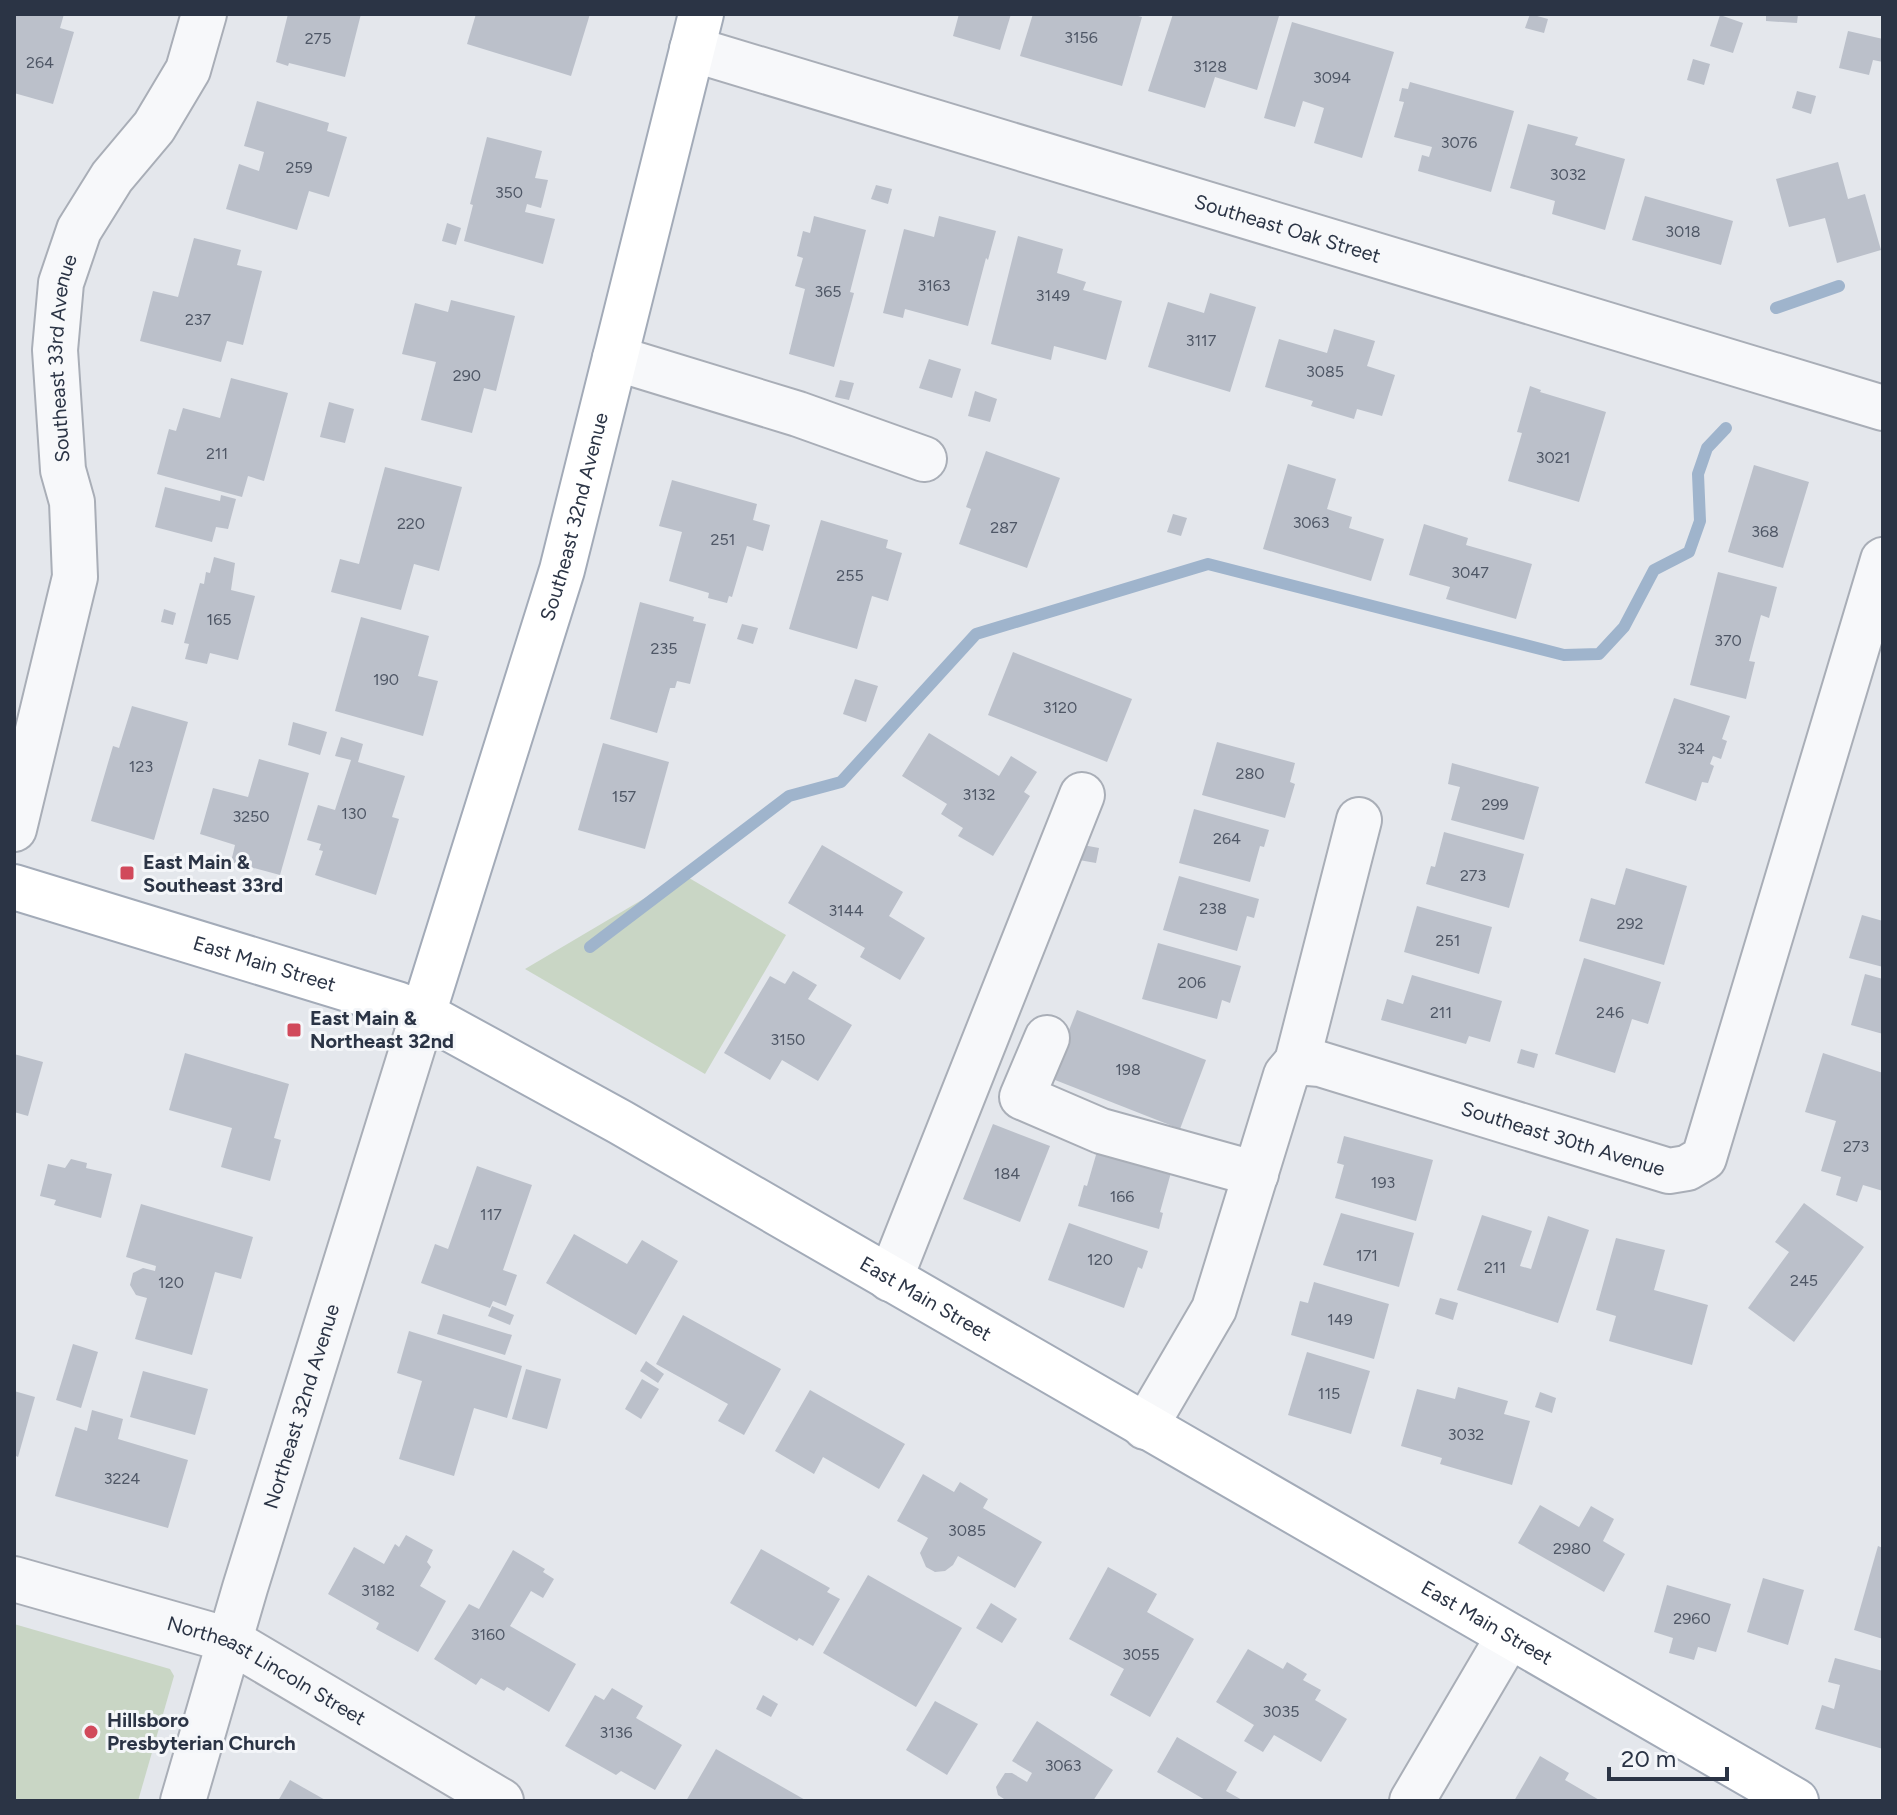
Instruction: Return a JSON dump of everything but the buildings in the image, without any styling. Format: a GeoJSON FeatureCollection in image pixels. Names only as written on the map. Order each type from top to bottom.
{"type":"FeatureCollection","features":[{"type":"Feature","properties":{"kind":"main road","name":"Southeast 32nd Avenue"},"geometry":{"type":"LineString","coordinates":[[423,1014],[562,570],[696,31]]}},
{"type":"Feature","properties":{"kind":"main road","name":"East Main Street"},"geometry":{"type":"LineString","coordinates":[[14,887],[423,1014],[620,1122],[1796,1801]]}},
{"type":"Feature","properties":{"kind":"street","name":"Southeast 33rd Avenue"},"geometry":{"type":"LineString","coordinates":[[14,829],[75,577],[72,502],[63,470],[55,364],[61,283],[79,230],[112,177],[154,127],[188,70],[204,14]]}},
{"type":"Feature","properties":{"kind":"street","name":"Southeast Oak Street"},"geometry":{"type":"LineString","coordinates":[[696,31],[1883,408]]}},
{"type":"Feature","properties":{"kind":"street"},"geometry":{"type":"LineString","coordinates":[[615,358],[798,414],[924,459]]}},
{"type":"Feature","properties":{"kind":"street","name":"Southeast 30th Avenue"},"geometry":{"type":"LineString","coordinates":[[1297,1062],[1320,1064],[1669,1171],[1687,1168],[1704,1158],[1883,560]]}},
{"type":"Feature","properties":{"kind":"street"},"geometry":{"type":"LineString","coordinates":[[890,1279],[1082,795]]}},
{"type":"Feature","properties":{"kind":"street"},"geometry":{"type":"LineString","coordinates":[[1145,1427],[1214,1309],[1286,1075],[1297,1062],[1359,820]]}},
{"type":"Feature","properties":{"kind":"street","name":"Northeast 32nd Avenue"},"geometry":{"type":"LineString","coordinates":[[183,1801],[229,1640],[423,1014]]}},
{"type":"Feature","properties":{"kind":"street"},"geometry":{"type":"LineString","coordinates":[[1047,1038],[1022,1097],[1101,1131],[1256,1174]]}},
{"type":"Feature","properties":{"kind":"street","name":"Northeast Lincoln Street"},"geometry":{"type":"LineString","coordinates":[[14,1579],[229,1640],[501,1801]]}},
{"type":"Feature","properties":{"kind":"street"},"geometry":{"type":"LineString","coordinates":[[1412,1801],[1509,1636]]}},
{"type":"Feature","properties":{"kind":"green space"},"geometry":{"type":"Polygon","coordinates":[[[684,875],[786,935],[705,1074],[525,969],[684,875]]]}},
{"type":"Feature","properties":{"kind":"green space","name":"Hillsboro Presbyterian Church"},"geometry":{"type":"Polygon","coordinates":[[[14,1624],[170,1669],[174,1676],[138,1801],[14,1801],[14,1624]]]}},
{"type":"Feature","properties":{"kind":"waterway"},"geometry":{"type":"LineString","coordinates":[[1776,308],[1839,286]]}},
{"type":"Feature","properties":{"kind":"waterway"},"geometry":{"type":"LineString","coordinates":[[590,947],[789,796],[841,782],[976,634],[1208,564],[1564,655],[1599,654],[1624,627],[1654,570],[1689,552],[1700,521],[1698,474],[1707,448],[1726,428]]}},
{"type":"Feature","properties":{"kind":"place","name":"East Main & Southeast 33rd"},"geometry":{"type":"Point","coordinates":[127,873]}},
{"type":"Feature","properties":{"kind":"place","name":"East Main & Northeast 32nd"},"geometry":{"type":"Point","coordinates":[294,1030]}},
{"type":"Feature","properties":{"kind":"place","name":"Hillsboro Presbyterian Church"},"geometry":{"type":"Point","coordinates":[91,1732]}}]}
